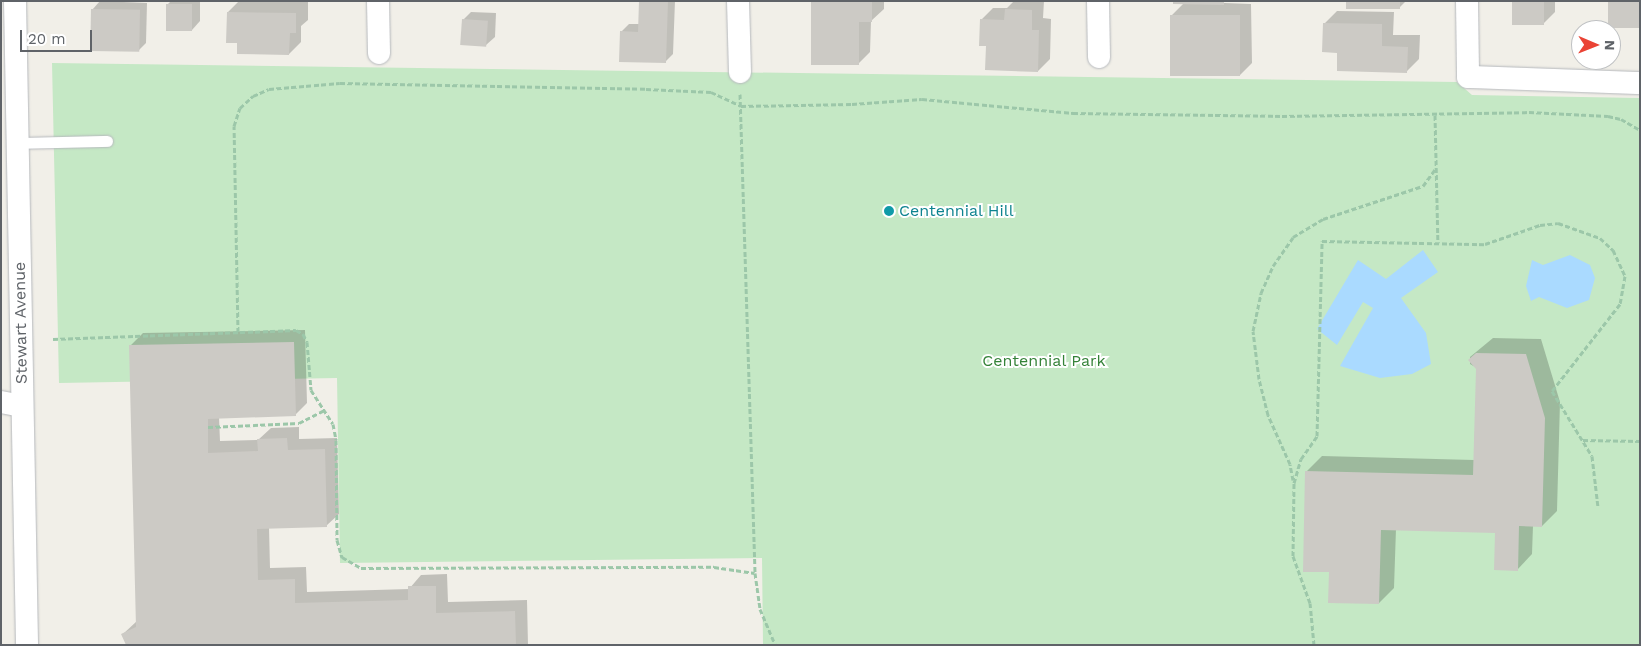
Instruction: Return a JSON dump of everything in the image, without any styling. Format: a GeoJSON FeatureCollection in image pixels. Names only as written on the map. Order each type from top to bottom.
{"type":"FeatureCollection","features":[{"type":"Feature","properties":{"kind":"street","name":"Stewart Avenue"},"geometry":{"type":"LineString","coordinates":[[15,1],[18,143],[12,404],[27,645]]}},
{"type":"Feature","properties":{"kind":"street"},"geometry":{"type":"LineString","coordinates":[[378,1],[379,53]]}},
{"type":"Feature","properties":{"kind":"street"},"geometry":{"type":"LineString","coordinates":[[738,1],[740,72]]}},
{"type":"Feature","properties":{"kind":"street"},"geometry":{"type":"LineString","coordinates":[[1098,1],[1099,56]]}},
{"type":"Feature","properties":{"kind":"street"},"geometry":{"type":"LineString","coordinates":[[1467,1],[1468,77],[1640,83]]}},
{"type":"Feature","properties":{"kind":"lane"},"geometry":{"type":"LineString","coordinates":[[18,143],[107,141]]}},
{"type":"Feature","properties":{"kind":"path"},"geometry":{"type":"LineString","coordinates":[[740,72],[755,573],[760,609],[775,645]]}},
{"type":"Feature","properties":{"kind":"path"},"geometry":{"type":"LineString","coordinates":[[238,332],[234,126],[240,108],[253,96],[270,89],[340,83],[626,89],[711,92],[741,106],[852,104],[922,99],[1073,113],[1435,115],[1528,112],[1608,116],[1621,119],[1640,130]]}},
{"type":"Feature","properties":{"kind":"path"},"geometry":{"type":"LineString","coordinates":[[1435,115],[1438,243]]}},
{"type":"Feature","properties":{"kind":"path"},"geometry":{"type":"LineString","coordinates":[[1314,645],[1310,603],[1293,556],[1294,483],[1290,464],[1268,415],[1259,379],[1253,331],[1261,293],[1273,266],[1293,237],[1323,219],[1422,186],[1436,168]]}},
{"type":"Feature","properties":{"kind":"path"},"geometry":{"type":"LineString","coordinates":[[1294,483],[1301,459],[1317,436],[1322,242],[1486,244],[1540,225],[1558,223],[1600,238],[1612,250],[1625,276],[1620,304],[1552,391],[1592,456],[1598,508]]}},
{"type":"Feature","properties":{"kind":"path"},"geometry":{"type":"LineString","coordinates":[[53,339],[296,330],[303,334],[307,342],[311,390],[333,424],[336,440],[337,540],[342,557],[362,568],[714,567],[755,573]]}},
{"type":"Feature","properties":{"kind":"path"},"geometry":{"type":"LineString","coordinates":[[208,427],[299,423],[325,410]]}},
{"type":"Feature","properties":{"kind":"path"},"geometry":{"type":"LineString","coordinates":[[1583,440],[1640,441]]}},
{"type":"Feature","properties":{"kind":"green space","name":"Centennial Park"},"geometry":{"type":"Polygon","coordinates":[[[52,63],[1457,82],[1472,95],[1640,98],[1640,645],[763,645],[762,558],[340,563],[337,378],[59,383],[52,63]]]}},
{"type":"Feature","properties":{"kind":"water"},"geometry":{"type":"Polygon","coordinates":[[[1423,250],[1438,272],[1401,298],[1426,333],[1431,364],[1412,374],[1380,378],[1340,366],[1373,308],[1363,302],[1337,345],[1317,329],[1358,260],[1386,279],[1423,250]]]}},
{"type":"Feature","properties":{"kind":"water"},"geometry":{"type":"Polygon","coordinates":[[[1570,255],[1590,265],[1595,278],[1589,300],[1567,308],[1539,297],[1531,301],[1526,286],[1532,260],[1543,265],[1570,255]]]}},
{"type":"Feature","properties":{"kind":"building"},"geometry":{"type":"Polygon","coordinates":[[[639,1],[668,1],[666,63],[619,62],[620,31],[638,32],[639,1]]]}},
{"type":"Feature","properties":{"kind":"building"},"geometry":{"type":"Polygon","coordinates":[[[811,1],[872,1],[872,22],[859,22],[859,65],[811,65],[811,1]]]}},
{"type":"Feature","properties":{"kind":"building"},"geometry":{"type":"Polygon","coordinates":[[[1173,1],[1224,1],[1224,5],[1173,4],[1173,1]]]}},
{"type":"Feature","properties":{"kind":"building"},"geometry":{"type":"Polygon","coordinates":[[[1346,1],[1400,1],[1400,9],[1346,9],[1346,1]]]}},
{"type":"Feature","properties":{"kind":"building"},"geometry":{"type":"Polygon","coordinates":[[[1512,1],[1544,1],[1544,25],[1512,25],[1512,1]]]}},
{"type":"Feature","properties":{"kind":"building"},"geometry":{"type":"Polygon","coordinates":[[[1608,1],[1640,1],[1640,28],[1621,28],[1621,20],[1608,20],[1608,1]]]}},
{"type":"Feature","properties":{"kind":"building"},"geometry":{"type":"Polygon","coordinates":[[[166,4],[192,4],[192,31],[166,31],[166,4]]]}},
{"type":"Feature","properties":{"kind":"building"},"geometry":{"type":"Polygon","coordinates":[[[91,9],[140,10],[139,52],[90,51],[91,9]]]}},
{"type":"Feature","properties":{"kind":"building"},"geometry":{"type":"Polygon","coordinates":[[[1005,9],[1032,10],[1032,30],[1039,30],[1038,72],[985,70],[986,46],[979,46],[980,19],[1004,20],[1005,9]]]}},
{"type":"Feature","properties":{"kind":"building"},"geometry":{"type":"Polygon","coordinates":[[[227,12],[296,13],[296,33],[290,33],[289,55],[237,54],[237,43],[226,43],[227,12]]]}},
{"type":"Feature","properties":{"kind":"building"},"geometry":{"type":"Polygon","coordinates":[[[1170,15],[1240,15],[1240,76],[1170,76],[1170,15]]]}},
{"type":"Feature","properties":{"kind":"building"},"geometry":{"type":"Polygon","coordinates":[[[462,19],[488,21],[486,47],[460,45],[462,19]]]}},
{"type":"Feature","properties":{"kind":"building"},"geometry":{"type":"Polygon","coordinates":[[[1323,23],[1382,24],[1382,46],[1408,47],[1407,73],[1337,71],[1337,53],[1322,52],[1323,23]]]}},
{"type":"Feature","properties":{"kind":"building"},"geometry":{"type":"Polygon","coordinates":[[[294,342],[296,416],[208,419],[208,453],[258,451],[257,439],[287,438],[288,450],[325,449],[327,527],[257,529],[258,580],[295,579],[295,603],[408,600],[408,586],[436,586],[436,613],[515,611],[516,645],[126,645],[121,634],[136,627],[129,345],[294,342]]]}},
{"type":"Feature","properties":{"kind":"building"},"geometry":{"type":"Polygon","coordinates":[[[1476,353],[1526,354],[1545,418],[1542,527],[1519,526],[1518,571],[1494,570],[1495,533],[1381,530],[1379,604],[1328,603],[1329,572],[1303,572],[1305,471],[1473,475],[1476,369],[1468,360],[1476,353]]]}},
{"type":"Feature","properties":{"kind":"place","name":"Centennial Hill"},"geometry":{"type":"Point","coordinates":[889,211]}}]}
